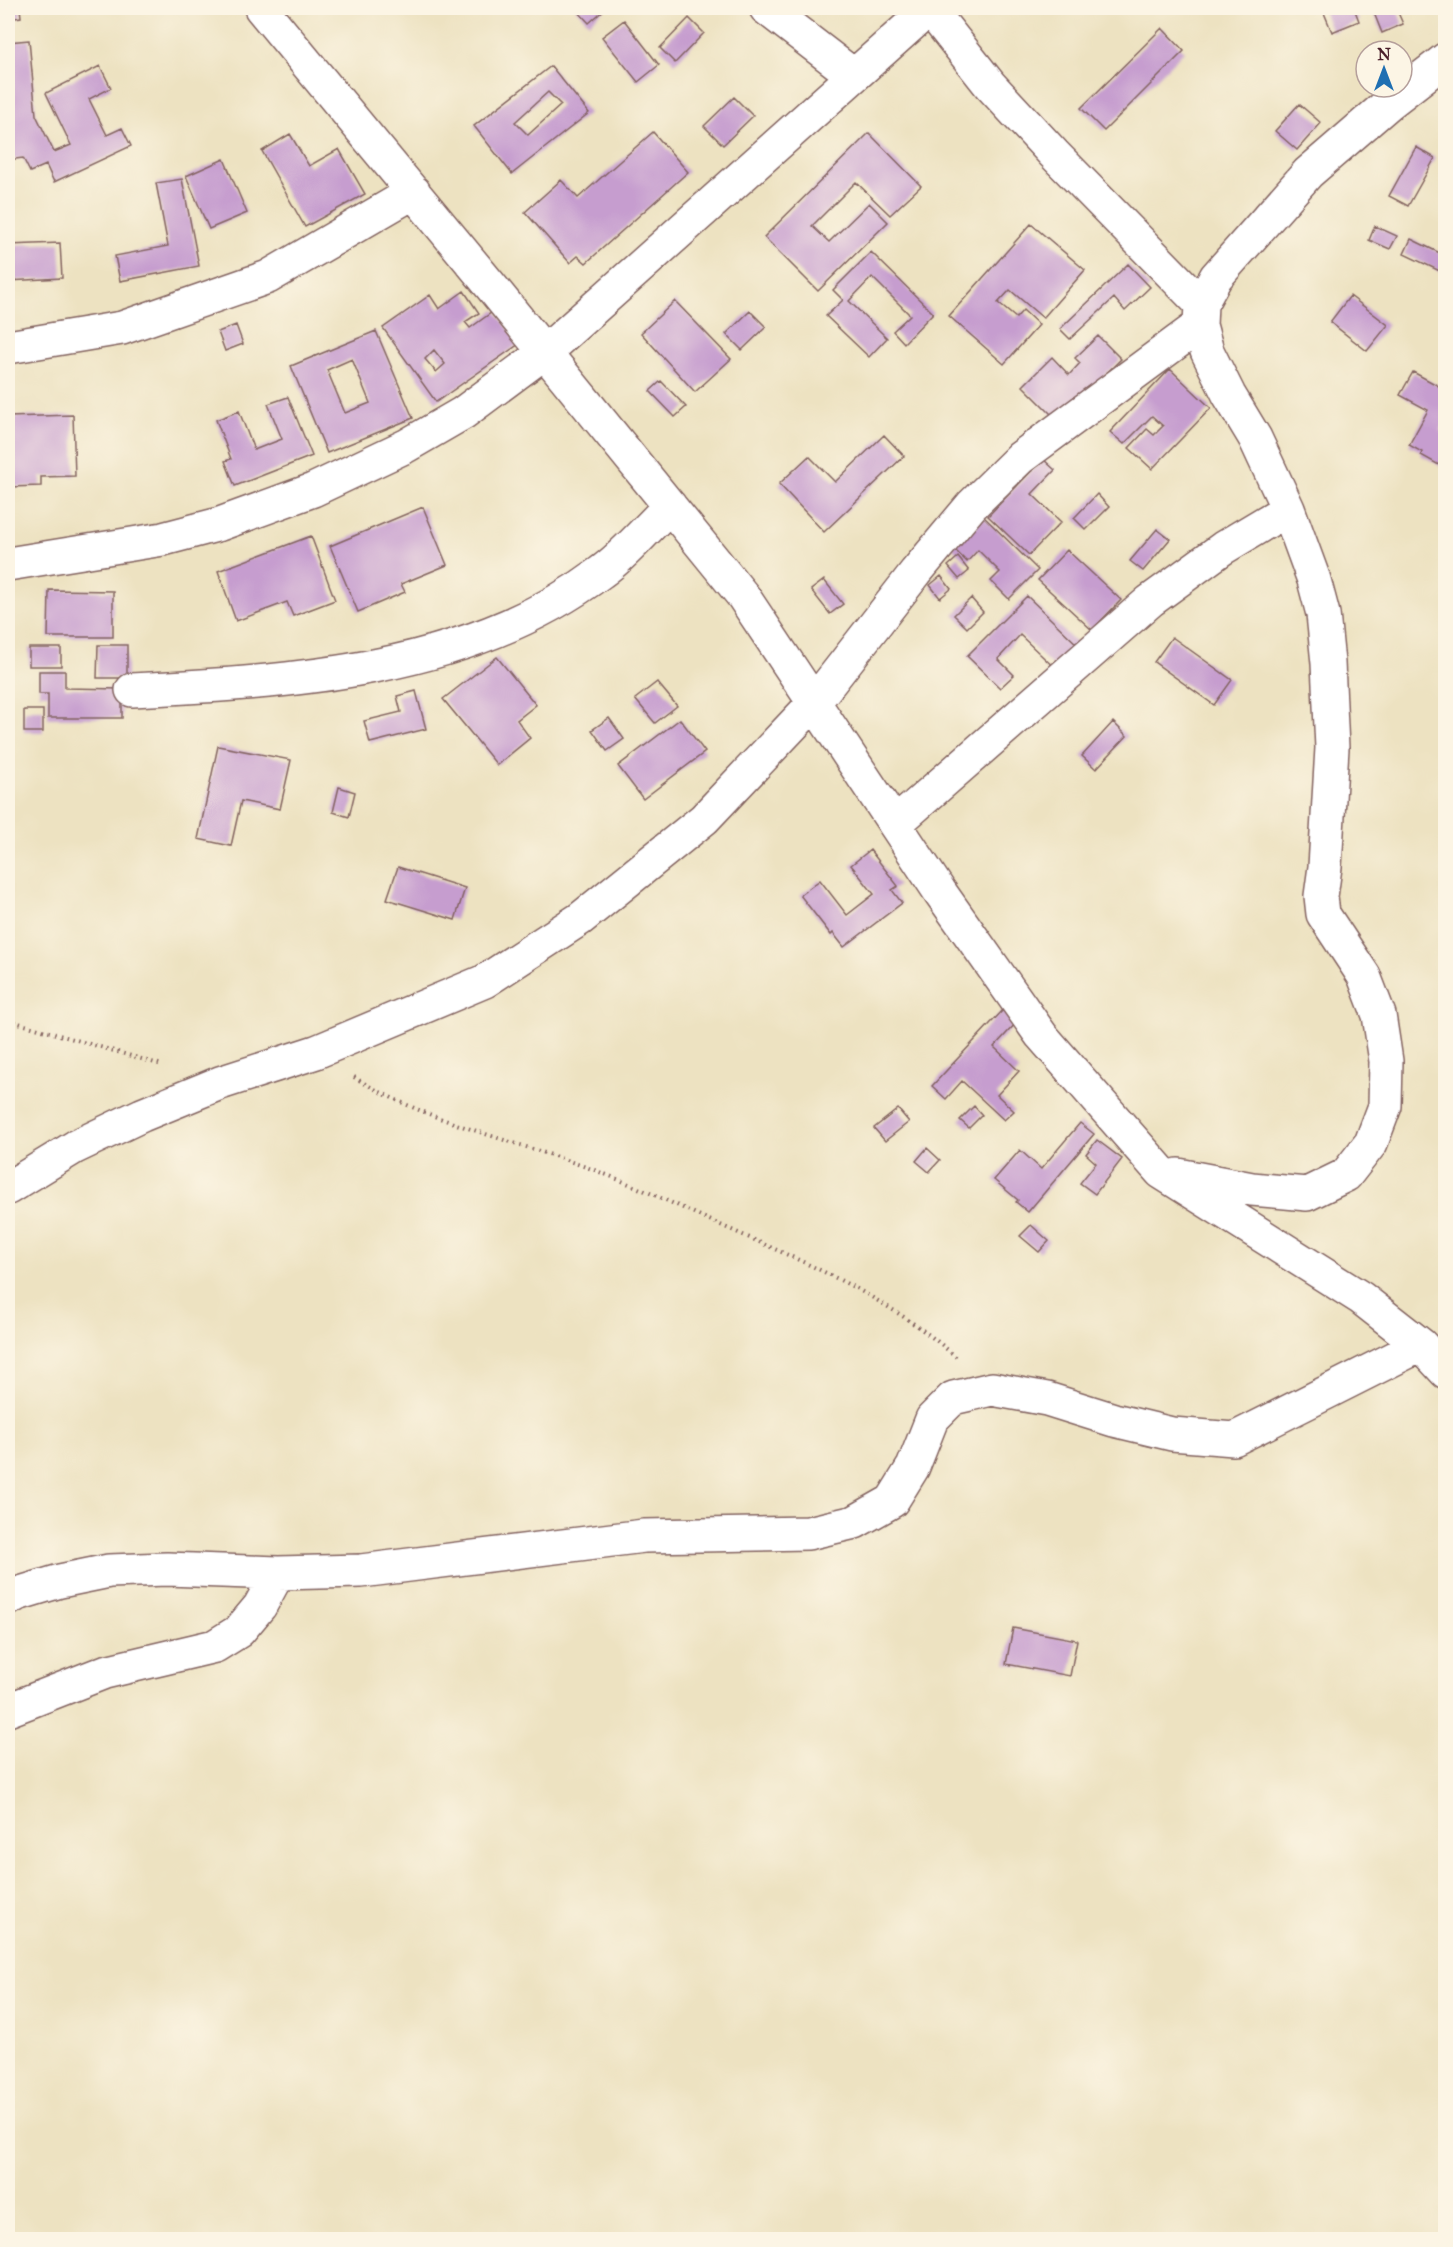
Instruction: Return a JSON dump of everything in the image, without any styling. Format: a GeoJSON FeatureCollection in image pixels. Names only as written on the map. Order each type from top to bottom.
{"type":"FeatureCollection","features":[{"type":"Feature","properties":{"kind":"street"},"geometry":{"type":"LineString","coordinates":[[261,8],[743,596],[813,704],[1041,1035],[1161,1172],[1361,1298],[1421,1346],[1446,1372]]}},
{"type":"Feature","properties":{"kind":"street"},"geometry":{"type":"LineString","coordinates":[[766,8],[853,75]]}},
{"type":"Feature","properties":{"kind":"street"},"geometry":{"type":"LineString","coordinates":[[8,564],[163,539],[220,524],[313,490],[406,446],[463,413],[545,352],[929,8],[990,85],[1201,314],[1207,351],[1229,395],[1255,438],[1288,509],[1323,614],[1332,748],[1321,897],[1323,914],[1364,976],[1379,1015],[1386,1060],[1385,1106],[1371,1143],[1346,1175],[1307,1194],[1252,1189],[1161,1172]]}},
{"type":"Feature","properties":{"kind":"street"},"geometry":{"type":"LineString","coordinates":[[8,1188],[75,1147],[142,1115],[220,1083],[316,1052],[485,981],[580,920],[704,819],[813,704],[915,572],[972,505],[1020,458],[1201,314],[1216,277],[1308,173],[1388,104],[1446,59]]}},
{"type":"Feature","properties":{"kind":"street"},"geometry":{"type":"LineString","coordinates":[[8,347],[122,328],[268,277],[414,192]]}},
{"type":"Feature","properties":{"kind":"street"},"geometry":{"type":"LineString","coordinates":[[132,690],[234,685],[350,672],[465,644],[539,612],[602,572],[670,506]]}},
{"type":"Feature","properties":{"kind":"street"},"geometry":{"type":"LineString","coordinates":[[895,824],[1149,601],[1223,548],[1288,509]]}},
{"type":"Feature","properties":{"kind":"street"},"geometry":{"type":"LineString","coordinates":[[8,1599],[60,1581],[109,1571],[167,1569],[278,1573],[361,1571],[644,1536],[808,1533],[855,1522],[892,1501],[913,1467],[932,1419],[953,1398],[992,1389],[1047,1399],[1114,1420],[1172,1434],[1234,1438],[1421,1346]]}},
{"type":"Feature","properties":{"kind":"street"},"geometry":{"type":"LineString","coordinates":[[8,1710],[105,1672],[215,1646],[239,1631],[260,1606],[278,1573]]}},
{"type":"Feature","properties":{"kind":"path"},"geometry":{"type":"LineString","coordinates":[[8,1020],[220,1083]]}},
{"type":"Feature","properties":{"kind":"path"},"geometry":{"type":"LineString","coordinates":[[316,1052],[361,1081],[403,1103],[443,1119],[572,1161],[646,1190],[798,1258],[864,1291],[927,1331],[992,1389]]}},
{"type":"Feature","properties":{"kind":"building"},"geometry":{"type":"Polygon","coordinates":[[[8,8],[20,8],[21,17],[8,19],[8,8]]]}},
{"type":"Feature","properties":{"kind":"building"},"geometry":{"type":"Polygon","coordinates":[[[575,8],[606,8],[589,23],[575,8]]]}},
{"type":"Feature","properties":{"kind":"building"},"geometry":{"type":"Polygon","coordinates":[[[1322,8],[1354,8],[1359,21],[1332,32],[1322,8]]]}},
{"type":"Feature","properties":{"kind":"building"},"geometry":{"type":"Polygon","coordinates":[[[1372,8],[1396,8],[1403,24],[1382,33],[1372,8]]]}},
{"type":"Feature","properties":{"kind":"building"},"geometry":{"type":"Polygon","coordinates":[[[689,18],[704,33],[675,63],[660,48],[689,18]]]}},
{"type":"Feature","properties":{"kind":"building"},"geometry":{"type":"Polygon","coordinates":[[[624,20],[659,65],[638,82],[602,37],[624,20]]]}},
{"type":"Feature","properties":{"kind":"building"},"geometry":{"type":"Polygon","coordinates":[[[1162,28],[1184,51],[1104,131],[1081,108],[1162,28]]]}},
{"type":"Feature","properties":{"kind":"building"},"geometry":{"type":"Polygon","coordinates":[[[29,40],[36,115],[54,152],[71,145],[46,93],[100,66],[111,88],[89,99],[107,135],[122,128],[131,146],[54,182],[46,165],[30,172],[23,158],[8,160],[8,136],[12,136],[8,126],[8,97],[14,96],[10,60],[8,60],[8,42],[29,40]]]}},
{"type":"Feature","properties":{"kind":"building"},"geometry":{"type":"Polygon","coordinates":[[[551,66],[589,113],[512,174],[474,126],[551,66]],[[548,92],[515,122],[528,135],[561,105],[548,92]]]}},
{"type":"Feature","properties":{"kind":"building"},"geometry":{"type":"Polygon","coordinates":[[[734,97],[753,116],[723,145],[704,126],[734,97]]]}},
{"type":"Feature","properties":{"kind":"building"},"geometry":{"type":"Polygon","coordinates":[[[1299,104],[1321,123],[1297,150],[1275,131],[1299,104]]]}},
{"type":"Feature","properties":{"kind":"building"},"geometry":{"type":"Polygon","coordinates":[[[653,132],[688,172],[586,263],[578,256],[570,263],[525,212],[561,180],[578,198],[653,132]]]}},
{"type":"Feature","properties":{"kind":"building"},"geometry":{"type":"Polygon","coordinates":[[[869,133],[921,186],[890,215],[856,182],[812,226],[829,242],[869,203],[888,222],[818,291],[764,237],[869,133]]]}},
{"type":"Feature","properties":{"kind":"building"},"geometry":{"type":"Polygon","coordinates":[[[290,134],[309,166],[339,149],[365,194],[305,227],[262,151],[290,134]]]}},
{"type":"Feature","properties":{"kind":"building"},"geometry":{"type":"Polygon","coordinates":[[[1416,147],[1435,158],[1408,206],[1389,196],[1416,147]]]}},
{"type":"Feature","properties":{"kind":"building"},"geometry":{"type":"Polygon","coordinates":[[[224,159],[247,213],[209,229],[186,176],[224,159]]]}},
{"type":"Feature","properties":{"kind":"building"},"geometry":{"type":"Polygon","coordinates":[[[182,179],[199,266],[120,281],[115,256],[168,246],[156,183],[182,179]]]}},
{"type":"Feature","properties":{"kind":"building"},"geometry":{"type":"Polygon","coordinates":[[[1031,224],[1085,270],[1043,318],[1010,290],[998,303],[1016,318],[1023,310],[1039,325],[1004,364],[949,316],[1031,224]]]}},
{"type":"Feature","properties":{"kind":"building"},"geometry":{"type":"Polygon","coordinates":[[[1375,226],[1397,236],[1390,249],[1369,240],[1375,226]]]}},
{"type":"Feature","properties":{"kind":"building"},"geometry":{"type":"Polygon","coordinates":[[[1411,239],[1446,256],[1446,274],[1404,254],[1411,239]]]}},
{"type":"Feature","properties":{"kind":"building"},"geometry":{"type":"Polygon","coordinates":[[[60,243],[62,278],[8,281],[8,245],[60,243]]]}},
{"type":"Feature","properties":{"kind":"building"},"geometry":{"type":"Polygon","coordinates":[[[871,252],[933,313],[904,343],[893,331],[910,315],[872,277],[849,301],[887,338],[869,357],[826,316],[843,300],[833,290],[871,252]]]}},
{"type":"Feature","properties":{"kind":"building"},"geometry":{"type":"Polygon","coordinates":[[[1128,264],[1150,287],[1125,311],[1114,298],[1070,339],[1060,329],[1128,264]]]}},
{"type":"Feature","properties":{"kind":"building"},"geometry":{"type":"Polygon","coordinates":[[[464,291],[479,313],[465,322],[470,328],[495,310],[519,344],[436,402],[383,328],[430,295],[439,309],[464,291]],[[434,350],[425,359],[436,372],[445,364],[434,350]]]}},
{"type":"Feature","properties":{"kind":"building"},"geometry":{"type":"Polygon","coordinates":[[[1350,296],[1388,325],[1367,351],[1330,322],[1350,296]]]}},
{"type":"Feature","properties":{"kind":"building"},"geometry":{"type":"Polygon","coordinates":[[[675,301],[731,359],[695,392],[641,333],[675,301]]]}},
{"type":"Feature","properties":{"kind":"building"},"geometry":{"type":"Polygon","coordinates":[[[750,311],[766,327],[742,350],[726,334],[750,311]]]}},
{"type":"Feature","properties":{"kind":"building"},"geometry":{"type":"Polygon","coordinates":[[[236,325],[243,344],[225,351],[218,332],[236,325]]]}},
{"type":"Feature","properties":{"kind":"building"},"geometry":{"type":"Polygon","coordinates":[[[376,331],[413,418],[327,453],[291,366],[376,331]],[[352,359],[327,370],[345,413],[370,403],[352,359]]]}},
{"type":"Feature","properties":{"kind":"building"},"geometry":{"type":"Polygon","coordinates":[[[1098,336],[1121,359],[1058,421],[1023,386],[1052,357],[1069,375],[1080,363],[1075,358],[1098,336]]]}},
{"type":"Feature","properties":{"kind":"building"},"geometry":{"type":"Polygon","coordinates":[[[1170,369],[1211,408],[1152,469],[1129,448],[1147,429],[1154,435],[1163,426],[1152,416],[1124,444],[1110,432],[1170,369]]]}},
{"type":"Feature","properties":{"kind":"building"},"geometry":{"type":"Polygon","coordinates":[[[1413,372],[1446,390],[1446,420],[1440,430],[1446,433],[1446,469],[1421,455],[1422,452],[1409,445],[1428,410],[1400,395],[1413,372]]]}},
{"type":"Feature","properties":{"kind":"building"},"geometry":{"type":"Polygon","coordinates":[[[661,381],[686,407],[675,417],[650,391],[661,381]]]}},
{"type":"Feature","properties":{"kind":"building"},"geometry":{"type":"Polygon","coordinates":[[[288,397],[312,456],[235,486],[225,461],[231,459],[216,420],[239,411],[254,450],[282,439],[268,404],[288,397]]]}},
{"type":"Feature","properties":{"kind":"building"},"geometry":{"type":"Polygon","coordinates":[[[73,415],[75,476],[41,477],[41,486],[8,487],[8,417],[73,415]]]}},
{"type":"Feature","properties":{"kind":"building"},"geometry":{"type":"Polygon","coordinates":[[[884,435],[904,456],[824,532],[779,484],[809,456],[835,482],[884,435]]]}},
{"type":"Feature","properties":{"kind":"building"},"geometry":{"type":"Polygon","coordinates":[[[1043,459],[1055,470],[1032,494],[1061,522],[1029,555],[988,516],[1043,459]]]}},
{"type":"Feature","properties":{"kind":"building"},"geometry":{"type":"Polygon","coordinates":[[[1097,494],[1109,507],[1086,530],[1074,518],[1097,494]]]}},
{"type":"Feature","properties":{"kind":"building"},"geometry":{"type":"Polygon","coordinates":[[[423,507],[447,565],[401,584],[405,592],[358,612],[330,546],[423,507]]]}},
{"type":"Feature","properties":{"kind":"building"},"geometry":{"type":"Polygon","coordinates":[[[982,515],[1038,570],[1009,599],[991,581],[1000,572],[978,550],[967,562],[951,546],[982,515]]]}},
{"type":"Feature","properties":{"kind":"building"},"geometry":{"type":"Polygon","coordinates":[[[1157,529],[1170,539],[1143,571],[1130,561],[1157,529]]]}},
{"type":"Feature","properties":{"kind":"building"},"geometry":{"type":"Polygon","coordinates":[[[311,536],[335,600],[293,616],[287,602],[236,621],[218,571],[311,536]]]}},
{"type":"Feature","properties":{"kind":"building"},"geometry":{"type":"Polygon","coordinates":[[[1067,550],[1121,600],[1092,630],[1038,580],[1067,550]]]}},
{"type":"Feature","properties":{"kind":"building"},"geometry":{"type":"Polygon","coordinates":[[[958,557],[969,571],[959,579],[948,566],[958,557]]]}},
{"type":"Feature","properties":{"kind":"building"},"geometry":{"type":"Polygon","coordinates":[[[941,576],[951,589],[940,598],[930,585],[941,576]]]}},
{"type":"Feature","properties":{"kind":"building"},"geometry":{"type":"Polygon","coordinates":[[[824,580],[843,604],[830,614],[811,590],[824,580]]]}},
{"type":"Feature","properties":{"kind":"building"},"geometry":{"type":"Polygon","coordinates":[[[49,590],[113,591],[113,637],[48,637],[49,590]]]}},
{"type":"Feature","properties":{"kind":"building"},"geometry":{"type":"Polygon","coordinates":[[[1027,596],[1083,650],[1060,673],[1020,635],[998,659],[1014,675],[1000,688],[967,656],[1027,596]]]}},
{"type":"Feature","properties":{"kind":"building"},"geometry":{"type":"Polygon","coordinates":[[[971,598],[983,612],[967,628],[954,615],[971,598]]]}},
{"type":"Feature","properties":{"kind":"building"},"geometry":{"type":"Polygon","coordinates":[[[1172,637],[1232,680],[1214,705],[1154,662],[1172,637]]]}},
{"type":"Feature","properties":{"kind":"building"},"geometry":{"type":"Polygon","coordinates":[[[98,645],[127,645],[127,678],[97,678],[98,645]]]}},
{"type":"Feature","properties":{"kind":"building"},"geometry":{"type":"Polygon","coordinates":[[[29,648],[61,648],[61,666],[29,666],[29,648]]]}},
{"type":"Feature","properties":{"kind":"building"},"geometry":{"type":"Polygon","coordinates":[[[497,657],[536,705],[517,720],[530,738],[497,765],[443,699],[497,657]]]}},
{"type":"Feature","properties":{"kind":"building"},"geometry":{"type":"Polygon","coordinates":[[[39,671],[65,671],[65,688],[122,689],[122,718],[48,718],[48,694],[39,694],[39,671]]]}},
{"type":"Feature","properties":{"kind":"building"},"geometry":{"type":"Polygon","coordinates":[[[657,682],[677,706],[655,723],[635,699],[657,682]]]}},
{"type":"Feature","properties":{"kind":"building"},"geometry":{"type":"Polygon","coordinates":[[[416,691],[426,729],[370,743],[364,721],[401,712],[397,696],[416,691]]]}},
{"type":"Feature","properties":{"kind":"building"},"geometry":{"type":"Polygon","coordinates":[[[24,710],[43,710],[43,732],[24,732],[24,710]]]}},
{"type":"Feature","properties":{"kind":"building"},"geometry":{"type":"Polygon","coordinates":[[[609,718],[624,739],[607,751],[592,730],[609,718]]]}},
{"type":"Feature","properties":{"kind":"building"},"geometry":{"type":"Polygon","coordinates":[[[680,719],[705,752],[643,799],[618,766],[680,719]]]}},
{"type":"Feature","properties":{"kind":"building"},"geometry":{"type":"Polygon","coordinates":[[[1113,722],[1127,736],[1096,769],[1082,756],[1113,722]]]}},
{"type":"Feature","properties":{"kind":"building"},"geometry":{"type":"Polygon","coordinates":[[[218,746],[291,760],[280,809],[241,801],[231,846],[198,839],[218,746]]]}},
{"type":"Feature","properties":{"kind":"building"},"geometry":{"type":"Polygon","coordinates":[[[339,787],[355,792],[349,817],[333,812],[339,787]]]}},
{"type":"Feature","properties":{"kind":"building"},"geometry":{"type":"Polygon","coordinates":[[[870,850],[898,886],[892,890],[902,903],[844,947],[833,933],[831,935],[800,895],[820,880],[847,915],[874,894],[851,865],[870,850]]]}},
{"type":"Feature","properties":{"kind":"building"},"geometry":{"type":"Polygon","coordinates":[[[398,867],[465,888],[455,920],[387,899],[398,867]]]}},
{"type":"Feature","properties":{"kind":"building"},"geometry":{"type":"Polygon","coordinates":[[[1004,1009],[1017,1022],[994,1047],[1019,1071],[997,1095],[1014,1111],[1004,1120],[962,1081],[946,1099],[932,1086],[1004,1009]]]}},
{"type":"Feature","properties":{"kind":"building"},"geometry":{"type":"Polygon","coordinates":[[[974,1106],[982,1115],[969,1128],[960,1120],[974,1106]]]}},
{"type":"Feature","properties":{"kind":"building"},"geometry":{"type":"Polygon","coordinates":[[[898,1109],[909,1122],[885,1141],[874,1128],[898,1109]]]}},
{"type":"Feature","properties":{"kind":"building"},"geometry":{"type":"Polygon","coordinates":[[[1080,1123],[1094,1134],[1028,1212],[1016,1202],[1018,1200],[994,1180],[1020,1150],[1041,1169],[1080,1123]]]}},
{"type":"Feature","properties":{"kind":"building"},"geometry":{"type":"Polygon","coordinates":[[[1097,1140],[1122,1159],[1095,1194],[1080,1183],[1096,1163],[1086,1154],[1097,1140]]]}},
{"type":"Feature","properties":{"kind":"building"},"geometry":{"type":"Polygon","coordinates":[[[927,1148],[940,1160],[929,1172],[916,1161],[927,1148]]]}},
{"type":"Feature","properties":{"kind":"building"},"geometry":{"type":"Polygon","coordinates":[[[1031,1225],[1049,1241],[1039,1252],[1020,1236],[1031,1225]]]}},
{"type":"Feature","properties":{"kind":"building"},"geometry":{"type":"Polygon","coordinates":[[[1013,1628],[1077,1640],[1070,1676],[1006,1664],[1013,1628]]]}}]}
